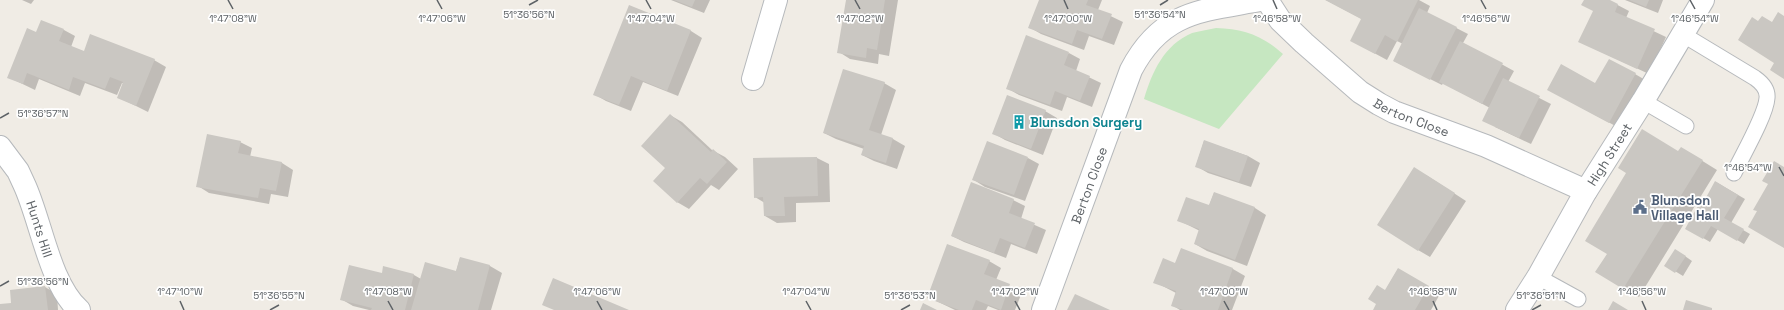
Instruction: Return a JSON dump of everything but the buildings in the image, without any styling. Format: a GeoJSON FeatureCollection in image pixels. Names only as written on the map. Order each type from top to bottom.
{"type":"FeatureCollection","features":[{"type":"Feature","properties":{"kind":"street"},"geometry":{"type":"LineString","coordinates":[[753,79],[776,0]]}},
{"type":"Feature","properties":{"kind":"street","name":"Berton Close"},"geometry":{"type":"LineString","coordinates":[[1043,310],[1131,70],[1140,54],[1159,32],[1194,12],[1260,0]]}},
{"type":"Feature","properties":{"kind":"street","name":"Berton Close"},"geometry":{"type":"LineString","coordinates":[[1267,0],[1280,20],[1304,43],[1360,92],[1379,104],[1394,112],[1486,146],[1586,191]]}},
{"type":"Feature","properties":{"kind":"street","name":"High Street"},"geometry":{"type":"LineString","coordinates":[[1517,310],[1538,277],[1586,191],[1643,101],[1703,0]]}},
{"type":"Feature","properties":{"kind":"street","name":"Hunts Hill"},"geometry":{"type":"LineString","coordinates":[[0,147],[18,171],[56,274],[67,295],[79,310]]}},
{"type":"Feature","properties":{"kind":"lane"},"geometry":{"type":"LineString","coordinates":[[1682,34],[1755,78],[1763,84],[1766,90],[1768,98],[1765,109],[1734,173]]}},
{"type":"Feature","properties":{"kind":"lane"},"geometry":{"type":"LineString","coordinates":[[1643,101],[1686,126]]}},
{"type":"Feature","properties":{"kind":"lane"},"geometry":{"type":"LineString","coordinates":[[1538,277],[1578,299]]}},
{"type":"Feature","properties":{"kind":"green space"},"geometry":{"type":"Polygon","coordinates":[[[1216,28],[1252,34],[1275,47],[1283,54],[1219,129],[1144,99],[1155,69],[1160,60],[1174,45],[1182,38],[1192,33],[1216,28]]]}},
{"type":"Feature","properties":{"kind":"place","name":"Blunsdon Surgery"},"geometry":{"type":"Point","coordinates":[1019,122]}},
{"type":"Feature","properties":{"kind":"place","name":"Blunsdon Village Hall"},"geometry":{"type":"Point","coordinates":[1640,207]}}]}
